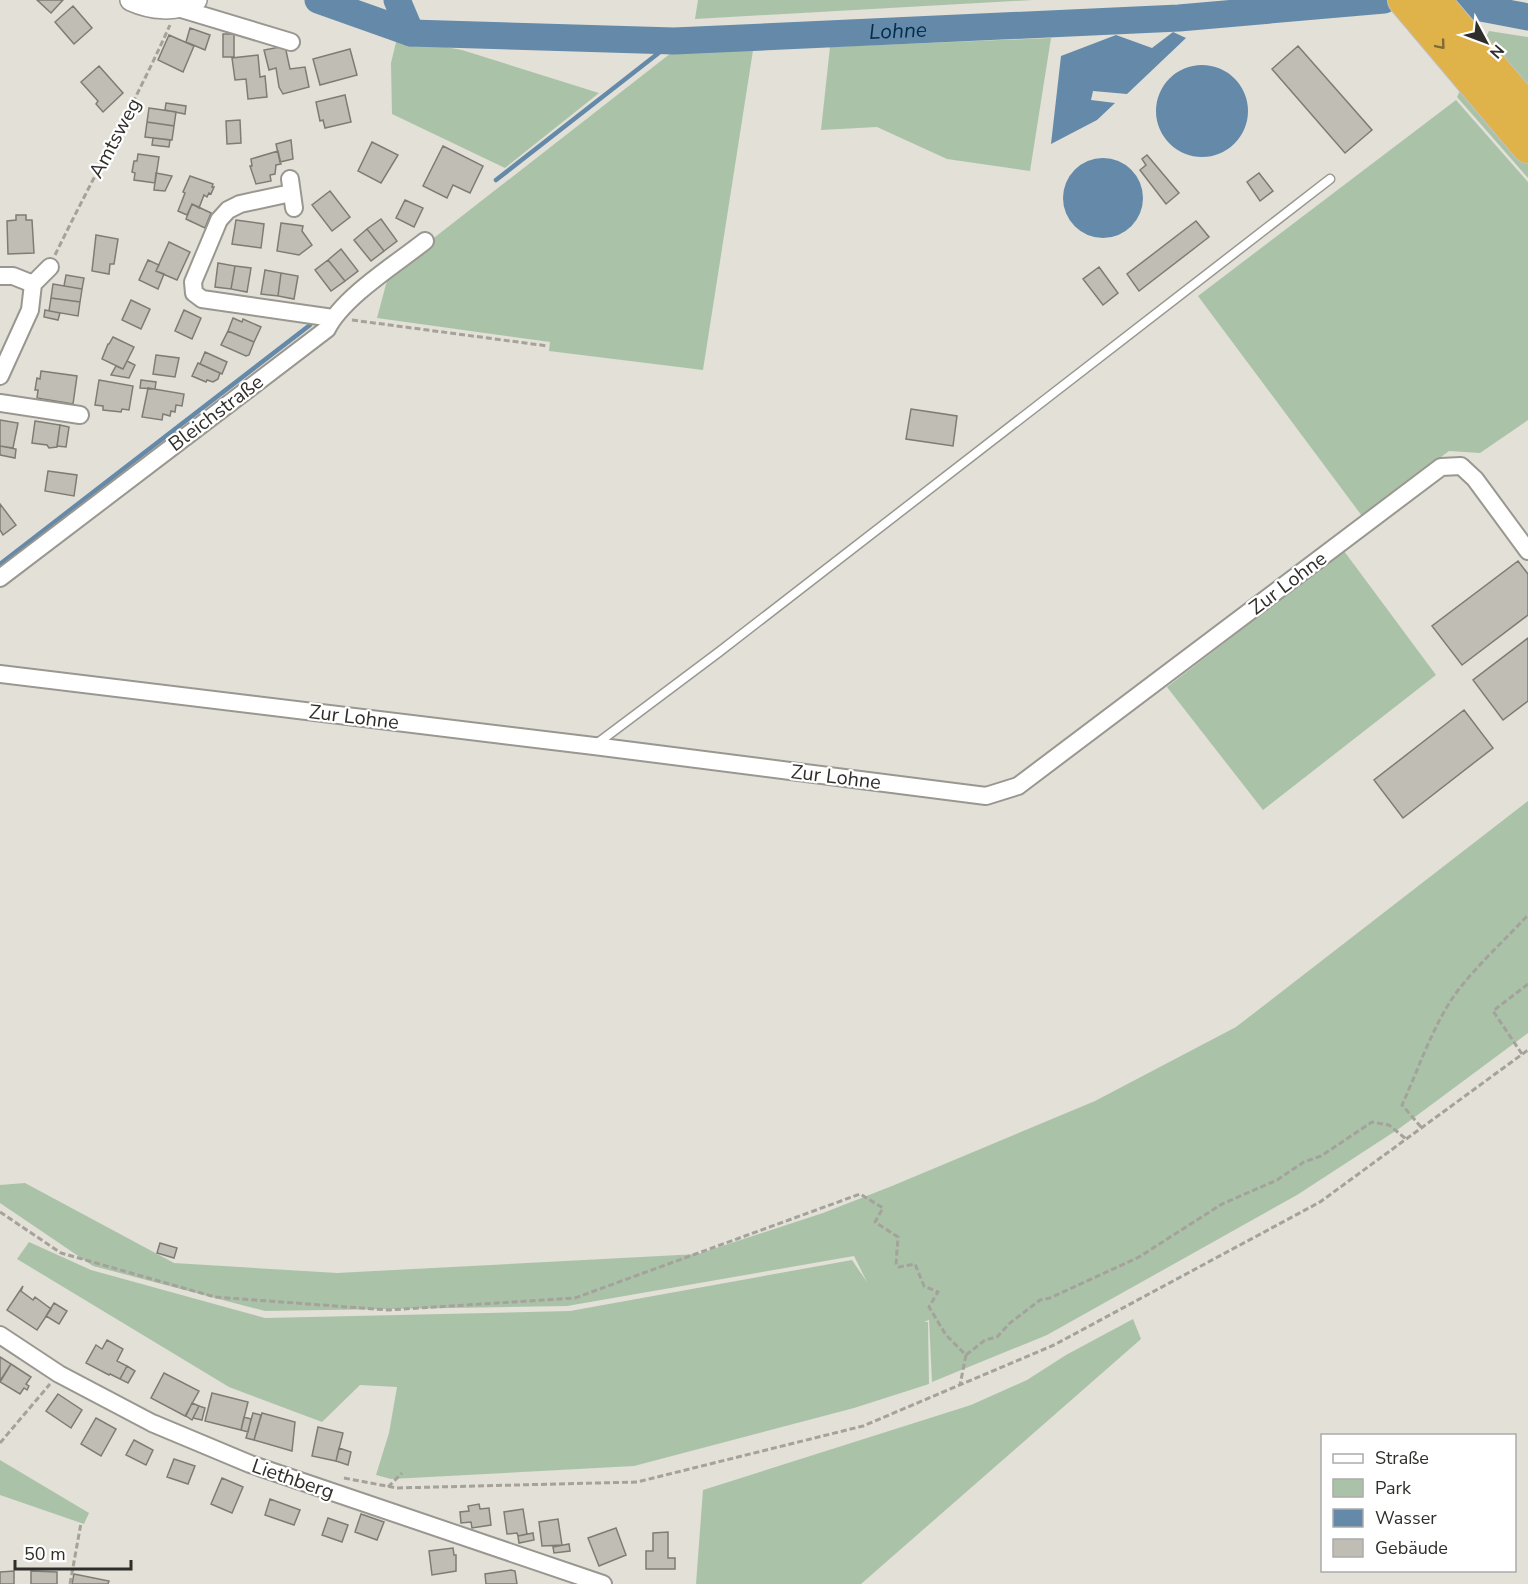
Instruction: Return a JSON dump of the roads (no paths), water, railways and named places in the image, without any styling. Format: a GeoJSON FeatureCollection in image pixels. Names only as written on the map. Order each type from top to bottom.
{"type":"FeatureCollection","features":[{"type":"Feature","properties":{"kind":"highway"},"geometry":{"type":"LineString","coordinates":[[1404,0],[1528,147]]}},
{"type":"Feature","properties":{"kind":"highway"},"geometry":{"type":"LineString","coordinates":[[1434,0],[1528,110]]}},
{"type":"Feature","properties":{"kind":"street"},"geometry":{"type":"LineString","coordinates":[[131,0],[146,6],[187,4],[291,42]]}},
{"type":"Feature","properties":{"kind":"street"},"geometry":{"type":"LineString","coordinates":[[292,193],[240,204],[228,210],[219,220],[194,282],[194,293],[202,299],[333,318]]}},
{"type":"Feature","properties":{"kind":"street","name":"Bleichstraße"},"geometry":{"type":"LineString","coordinates":[[0,578],[327,329],[333,318],[356,295],[425,241]]}},
{"type":"Feature","properties":{"kind":"street"},"geometry":{"type":"LineString","coordinates":[[0,376],[30,310],[33,284],[50,267]]}},
{"type":"Feature","properties":{"kind":"street"},"geometry":{"type":"LineString","coordinates":[[0,276],[13,276],[33,284]]}},
{"type":"Feature","properties":{"kind":"street"},"geometry":{"type":"LineString","coordinates":[[0,404],[80,416]]}},
{"type":"Feature","properties":{"kind":"street","name":"Zur Lohne"},"geometry":{"type":"LineString","coordinates":[[0,674],[986,796],[1018,786],[1442,467],[1461,466],[1475,479],[1528,551]]}},
{"type":"Feature","properties":{"kind":"street","name":"Liethberg"},"geometry":{"type":"LineString","coordinates":[[0,1335],[59,1374],[152,1423],[250,1464],[603,1584]]}},
{"type":"Feature","properties":{"kind":"lane"},"geometry":{"type":"LineString","coordinates":[[594,746],[719,652],[1330,179]]}},
{"type":"Feature","properties":{"kind":"water"},"geometry":{"type":"Polygon","coordinates":[[[1173,32],[1186,38],[1127,94],[1093,91],[1091,100],[1115,103],[1097,120],[1051,144],[1061,56],[1116,35],[1152,48],[1173,32]]]}},
{"type":"Feature","properties":{"kind":"water"},"geometry":{"type":"Polygon","coordinates":[[[1202,65],[1220,68],[1235,78],[1245,93],[1248,111],[1245,129],[1235,144],[1220,154],[1202,157],[1184,154],[1169,144],[1159,129],[1156,111],[1159,93],[1169,78],[1184,68],[1202,65]]]}},
{"type":"Feature","properties":{"kind":"water"},"geometry":{"type":"Polygon","coordinates":[[[1103,158],[1118,161],[1131,170],[1140,183],[1143,198],[1140,213],[1131,226],[1118,235],[1103,238],[1088,235],[1075,226],[1066,213],[1063,198],[1066,183],[1075,170],[1088,161],[1103,158]]]}},
{"type":"Feature","properties":{"kind":"waterway","name":"Lohne"},"geometry":{"type":"LineString","coordinates":[[318,0],[411,33],[674,41],[1179,18],[1384,0]]}},
{"type":"Feature","properties":{"kind":"waterway","name":"Lohne"},"geometry":{"type":"LineString","coordinates":[[397,0],[411,33]]}},
{"type":"Feature","properties":{"kind":"waterway","name":"Lohne"},"geometry":{"type":"LineString","coordinates":[[1439,0],[1528,17]]}},
{"type":"Feature","properties":{"kind":"waterway"},"geometry":{"type":"LineString","coordinates":[[496,180],[674,41]]}},
{"type":"Feature","properties":{"kind":"waterway"},"geometry":{"type":"LineString","coordinates":[[0,564],[310,325]]}}]}
